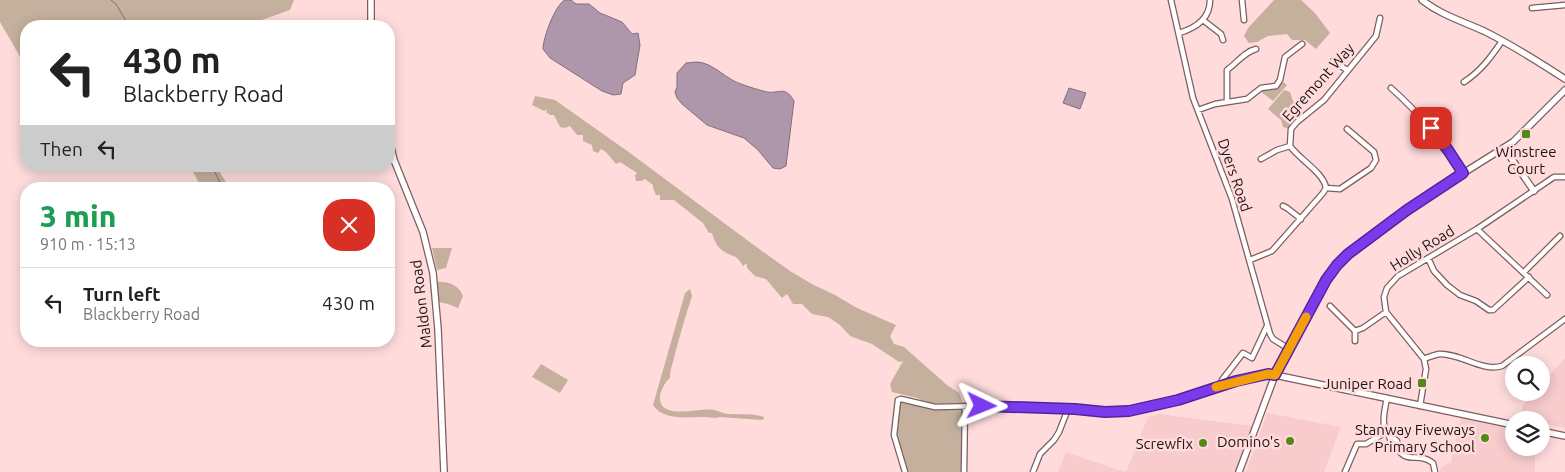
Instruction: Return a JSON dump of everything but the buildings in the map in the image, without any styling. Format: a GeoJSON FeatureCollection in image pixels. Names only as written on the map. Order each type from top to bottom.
{"type":"FeatureCollection","features":[{"type":"Feature","properties":{"kind":"street"},"geometry":{"type":"LineString","coordinates":[[371,0],[371,20]]}},
{"type":"Feature","properties":{"kind":"street","name":"Dyers Road"},"geometry":{"type":"LineString","coordinates":[[1171,0],[1193,98],[1232,199],[1267,326],[1272,339],[1289,349]]}},
{"type":"Feature","properties":{"kind":"street"},"geometry":{"type":"LineString","coordinates":[[1179,33],[1195,27],[1203,20],[1209,10],[1210,0]]}},
{"type":"Feature","properties":{"kind":"street"},"geometry":{"type":"LineString","coordinates":[[1242,0],[1244,20]]}},
{"type":"Feature","properties":{"kind":"street"},"geometry":{"type":"LineString","coordinates":[[1422,0],[1438,12],[1484,31],[1565,79]]}},
{"type":"Feature","properties":{"kind":"street"},"geometry":{"type":"LineString","coordinates":[[1532,8],[1565,5]]}},
{"type":"Feature","properties":{"kind":"street","name":"Egremont Way"},"geometry":{"type":"LineString","coordinates":[[1326,188],[1323,179],[1295,154],[1290,146],[1291,129],[1324,100],[1346,70],[1376,36],[1380,18]]}},
{"type":"Feature","properties":{"kind":"street"},"geometry":{"type":"LineString","coordinates":[[1203,20],[1220,34],[1222,40]]}},
{"type":"Feature","properties":{"kind":"street"},"geometry":{"type":"LineString","coordinates":[[1373,25],[1379,26]]}},
{"type":"Feature","properties":{"kind":"street"},"geometry":{"type":"LineString","coordinates":[[1464,82],[1479,72],[1502,41]]}},
{"type":"Feature","properties":{"kind":"street"},"geometry":{"type":"LineString","coordinates":[[1198,110],[1215,104],[1246,100],[1261,88],[1278,85],[1285,56],[1302,44]]}},
{"type":"Feature","properties":{"kind":"street"},"geometry":{"type":"LineString","coordinates":[[1227,102],[1227,70],[1238,63],[1245,53],[1256,49]]}},
{"type":"Feature","properties":{"kind":"street"},"geometry":{"type":"LineString","coordinates":[[1333,61],[1346,70]]}},
{"type":"Feature","properties":{"kind":"street"},"geometry":{"type":"LineString","coordinates":[[1391,88],[1412,106],[1431,128],[1463,173]]}},
{"type":"Feature","properties":{"kind":"street"},"geometry":{"type":"LineString","coordinates":[[1239,472],[1275,375],[1326,280],[1342,259],[1422,200],[1504,148],[1527,130],[1565,90]]}},
{"type":"Feature","properties":{"kind":"street"},"geometry":{"type":"LineString","coordinates":[[1250,260],[1272,251],[1320,198],[1326,188],[1340,189],[1371,168],[1376,160],[1374,152],[1347,129]]}},
{"type":"Feature","properties":{"kind":"street"},"geometry":{"type":"LineString","coordinates":[[1261,159],[1277,150],[1290,146]]}},
{"type":"Feature","properties":{"kind":"street"},"geometry":{"type":"LineString","coordinates":[[1504,148],[1534,191]]}},
{"type":"Feature","properties":{"kind":"street","name":"Maldon Road"},"geometry":{"type":"LineString","coordinates":[[395,162],[423,232],[433,273],[438,329],[444,472]]}},
{"type":"Feature","properties":{"kind":"street","name":"Holly Road"},"geometry":{"type":"LineString","coordinates":[[1386,312],[1384,297],[1387,288],[1398,276],[1478,228],[1554,177],[1565,177]]}},
{"type":"Feature","properties":{"kind":"street"},"geometry":{"type":"LineString","coordinates":[[1283,206],[1300,219]]}},
{"type":"Feature","properties":{"kind":"street"},"geometry":{"type":"LineString","coordinates":[[1478,228],[1547,295]]}},
{"type":"Feature","properties":{"kind":"street"},"geometry":{"type":"LineString","coordinates":[[1524,272],[1560,236]]}},
{"type":"Feature","properties":{"kind":"street"},"geometry":{"type":"LineString","coordinates":[[1428,258],[1434,271],[1447,286],[1489,310],[1493,310],[1529,278]]}},
{"type":"Feature","properties":{"kind":"street"},"geometry":{"type":"LineString","coordinates":[[1330,306],[1355,332],[1355,340]]}},
{"type":"Feature","properties":{"kind":"street"},"geometry":{"type":"LineString","coordinates":[[1355,332],[1386,312],[1424,359],[1426,369],[1420,406]]}},
{"type":"Feature","properties":{"kind":"street"},"geometry":{"type":"LineString","coordinates":[[1424,359],[1434,355],[1447,355],[1495,368],[1502,366],[1565,319]]}},
{"type":"Feature","properties":{"kind":"street"},"geometry":{"type":"LineString","coordinates":[[1221,386],[1222,380],[1244,353],[1252,358],[1267,326]]}},
{"type":"Feature","properties":{"kind":"street"},"geometry":{"type":"LineString","coordinates":[[905,472],[894,435],[898,400],[901,398],[935,407],[965,406],[1105,412],[1129,411],[1173,401],[1268,374],[1505,423]]}},
{"type":"Feature","properties":{"kind":"street"},"geometry":{"type":"LineString","coordinates":[[1387,398],[1384,421],[1387,434],[1397,441],[1399,450],[1408,457],[1419,456],[1428,459],[1433,463],[1435,472]]}},
{"type":"Feature","properties":{"kind":"street"},"geometry":{"type":"LineString","coordinates":[[964,472],[965,406]]}},
{"type":"Feature","properties":{"kind":"street"},"geometry":{"type":"LineString","coordinates":[[1033,472],[1040,454],[1059,432],[1068,409]]}},
{"type":"Feature","properties":{"kind":"street"},"geometry":{"type":"LineString","coordinates":[[1550,433],[1565,436]]}},
{"type":"Feature","properties":{"kind":"street"},"geometry":{"type":"LineString","coordinates":[[1345,472],[1356,444],[1366,444],[1387,434]]}},
{"type":"Feature","properties":{"kind":"shaded area"},"geometry":{"type":"Polygon","coordinates":[[[0,0],[294,0],[290,10],[262,20],[20,20],[20,57],[0,22],[0,0]]]}},
{"type":"Feature","properties":{"kind":"shaded area"},"geometry":{"type":"Polygon","coordinates":[[[565,0],[571,0],[576,4],[589,4],[600,13],[622,22],[632,34],[638,33],[640,45],[635,75],[623,83],[621,94],[613,95],[602,91],[550,58],[543,49],[550,22],[557,8],[565,0]]]}},
{"type":"Feature","properties":{"kind":"shaded area"},"geometry":{"type":"Polygon","coordinates":[[[1274,0],[1301,0],[1315,13],[1330,33],[1316,49],[1305,40],[1292,40],[1287,34],[1268,36],[1257,42],[1249,43],[1244,36],[1248,28],[1274,0]]]}},
{"type":"Feature","properties":{"kind":"shaded area"},"geometry":{"type":"Polygon","coordinates":[[[696,62],[708,65],[735,82],[767,92],[782,91],[791,96],[794,101],[786,166],[780,169],[773,168],[758,150],[744,138],[707,125],[682,104],[675,92],[677,73],[686,63],[696,62]]]}},
{"type":"Feature","properties":{"kind":"shaded area"},"geometry":{"type":"Polygon","coordinates":[[[1283,82],[1287,85],[1273,101],[1260,91],[1277,89],[1283,82]]]}},
{"type":"Feature","properties":{"kind":"shaded area"},"geometry":{"type":"Polygon","coordinates":[[[1069,88],[1086,93],[1080,109],[1063,103],[1069,88]]]}},
{"type":"Feature","properties":{"kind":"shaded area"},"geometry":{"type":"Polygon","coordinates":[[[1284,90],[1290,92],[1293,101],[1302,109],[1298,113],[1300,115],[1289,129],[1283,127],[1281,120],[1268,109],[1284,90]]]}},
{"type":"Feature","properties":{"kind":"shaded area"},"geometry":{"type":"Polygon","coordinates":[[[535,96],[555,100],[790,271],[857,308],[896,325],[890,336],[894,344],[904,347],[947,385],[959,393],[963,403],[930,404],[917,398],[892,392],[890,384],[903,361],[899,362],[872,344],[850,336],[840,325],[828,317],[812,314],[802,304],[793,304],[787,294],[782,298],[766,279],[755,276],[747,268],[747,263],[743,266],[736,257],[721,249],[712,233],[709,233],[703,223],[674,200],[660,200],[660,195],[656,195],[653,185],[645,179],[636,181],[635,175],[637,173],[620,162],[616,164],[601,149],[598,153],[593,151],[592,145],[583,141],[583,135],[577,135],[570,126],[560,127],[554,115],[546,112],[547,109],[544,111],[532,105],[535,96]]]}},
{"type":"Feature","properties":{"kind":"shaded area"},"geometry":{"type":"Polygon","coordinates":[[[193,172],[220,172],[226,182],[198,182],[193,172]]]}},
{"type":"Feature","properties":{"kind":"shaded area"},"geometry":{"type":"Polygon","coordinates":[[[432,248],[452,248],[446,268],[437,270],[432,248]]]}},
{"type":"Feature","properties":{"kind":"shaded area"},"geometry":{"type":"Polygon","coordinates":[[[436,282],[448,283],[459,289],[463,296],[458,308],[438,302],[436,282]]]}},
{"type":"Feature","properties":{"kind":"shaded area"},"geometry":{"type":"Polygon","coordinates":[[[690,289],[692,296],[670,378],[661,392],[662,405],[674,411],[714,410],[727,414],[760,416],[764,417],[763,420],[677,417],[663,414],[653,405],[685,293],[690,289]]]}},
{"type":"Feature","properties":{"kind":"shaded area"},"geometry":{"type":"Polygon","coordinates":[[[1565,358],[1565,428],[1550,425],[1550,411],[1522,411],[1522,407],[1527,401],[1550,401],[1550,375],[1565,358]]]}},
{"type":"Feature","properties":{"kind":"shaded area"},"geometry":{"type":"Polygon","coordinates":[[[541,364],[568,380],[560,393],[532,377],[541,364]]]}},
{"type":"Feature","properties":{"kind":"shaded area"},"geometry":{"type":"Polygon","coordinates":[[[898,400],[927,406],[963,407],[962,472],[907,472],[894,429],[898,400]]]}},
{"type":"Feature","properties":{"kind":"shaded area"},"geometry":{"type":"Polygon","coordinates":[[[1267,413],[1341,427],[1324,472],[1246,472],[1267,413]]]}},
{"type":"Feature","properties":{"kind":"shaded area"},"geometry":{"type":"Polygon","coordinates":[[[1159,414],[1252,426],[1236,472],[1126,472],[1148,417],[1159,414]]]}},
{"type":"Feature","properties":{"kind":"shaded area","name":"Stanway Fiveways Primary School"},"geometry":{"type":"Polygon","coordinates":[[[1461,418],[1505,427],[1505,456],[1535,456],[1535,472],[1440,472],[1441,467],[1451,462],[1461,418]]]}},
{"type":"Feature","properties":{"kind":"shaded area"},"geometry":{"type":"Polygon","coordinates":[[[1066,452],[1125,472],[1058,472],[1066,452]]]}},
{"type":"Feature","properties":{"kind":"waterway"},"geometry":{"type":"LineString","coordinates":[[111,0],[116,4],[125,20]]}},
{"type":"Feature","properties":{"kind":"waterway"},"geometry":{"type":"LineString","coordinates":[[215,172],[220,182]]}},
{"type":"Feature","properties":{"kind":"slow traffic"},"geometry":{"type":"LineString","coordinates":[[1216,387],[1268,374],[1275,375],[1306,317]]}},
{"type":"Feature","properties":{"kind":"place","name":"Winstree Court"},"geometry":{"type":"Point","coordinates":[1526,134]}},
{"type":"Feature","properties":{"kind":"place","name":"Juniper Road"},"geometry":{"type":"Point","coordinates":[1422,383]}},
{"type":"Feature","properties":{"kind":"place","name":"Stanway Fiveways Primary School"},"geometry":{"type":"Point","coordinates":[1485,438]}},
{"type":"Feature","properties":{"kind":"place","name":"Domino's"},"geometry":{"type":"Point","coordinates":[1290,441]}},
{"type":"Feature","properties":{"kind":"place","name":"Screwfix"},"geometry":{"type":"Point","coordinates":[1203,443]}},
{"type":"Feature","properties":{"kind":"route"},"geometry":{"type":"LineString","coordinates":[[982,406],[1075,409],[1105,412],[1129,411],[1178,400],[1236,381],[1268,374],[1275,375],[1326,280],[1337,265],[1348,254],[1407,210],[1463,173],[1431,128]]}}]}
